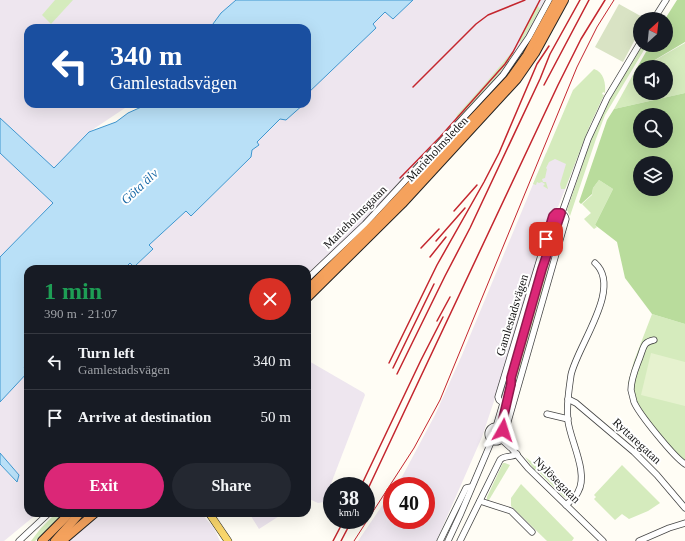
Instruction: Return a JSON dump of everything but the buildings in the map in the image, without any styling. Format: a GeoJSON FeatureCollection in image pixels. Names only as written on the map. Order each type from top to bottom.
{"type":"FeatureCollection","features":[{"type":"Feature","properties":{"kind":"highway","name":"Marieholmsleden"},"geometry":{"type":"LineString","coordinates":[[311,286],[378,220],[510,78],[527,55],[557,0]]}},
{"type":"Feature","properties":{"kind":"highway","name":"Marieholmsleden"},"geometry":{"type":"LineString","coordinates":[[311,294],[402,204],[517,79],[535,53],[564,0]]}},
{"type":"Feature","properties":{"kind":"highway"},"geometry":{"type":"LineString","coordinates":[[42,541],[66,517]]}},
{"type":"Feature","properties":{"kind":"highway"},"geometry":{"type":"LineString","coordinates":[[55,541],[76,517]]}},
{"type":"Feature","properties":{"kind":"highway"},"geometry":{"type":"LineString","coordinates":[[62,541],[90,517]]}},
{"type":"Feature","properties":{"kind":"main road"},"geometry":{"type":"LineString","coordinates":[[212,517],[228,541]]}},
{"type":"Feature","properties":{"kind":"street","name":"Marieholmsgatan"},"geometry":{"type":"LineString","coordinates":[[311,275],[365,224],[503,75],[529,38],[549,0]]}},
{"type":"Feature","properties":{"kind":"street"},"geometry":{"type":"LineString","coordinates":[[658,12],[666,0]]}},
{"type":"Feature","properties":{"kind":"street","name":"Gamlestadsvägen"},"geometry":{"type":"LineString","coordinates":[[496,427],[547,256],[588,139],[600,110],[635,52]]}},
{"type":"Feature","properties":{"kind":"street","name":"Gamlestadsvägen"},"geometry":{"type":"LineString","coordinates":[[503,403],[498,397],[553,216],[556,213],[561,213],[565,215],[566,219],[558,250],[508,424],[503,431]]}},
{"type":"Feature","properties":{"kind":"street"},"geometry":{"type":"LineString","coordinates":[[547,256],[558,250]]}},
{"type":"Feature","properties":{"kind":"street"},"geometry":{"type":"LineString","coordinates":[[566,505],[578,492],[581,481],[578,457],[569,429],[568,419],[568,399],[572,373],[576,359],[603,299],[603,278],[600,268],[595,263]]}},
{"type":"Feature","properties":{"kind":"street"},"geometry":{"type":"LineString","coordinates":[[654,340],[645,344],[636,367],[632,382],[633,398],[638,408],[671,451],[685,464]]}},
{"type":"Feature","properties":{"kind":"street","name":"Gamlestadsvägen"},"geometry":{"type":"LineString","coordinates":[[503,431],[503,419],[511,378]]}},
{"type":"Feature","properties":{"kind":"street","name":"Ryttaregatan"},"geometry":{"type":"LineString","coordinates":[[568,399],[576,403],[636,452],[657,474],[685,508]]}},
{"type":"Feature","properties":{"kind":"street"},"geometry":{"type":"LineString","coordinates":[[547,414],[568,419]]}},
{"type":"Feature","properties":{"kind":"street"},"geometry":{"type":"LineString","coordinates":[[500,427],[503,431],[504,435],[502,440],[497,442],[492,440],[489,436],[489,432],[492,428],[500,427]]}},
{"type":"Feature","properties":{"kind":"street"},"geometry":{"type":"LineString","coordinates":[[471,487],[466,488],[441,539],[448,540],[492,440]]}},
{"type":"Feature","properties":{"kind":"street","name":"Nylösegatan"},"geometry":{"type":"LineString","coordinates":[[502,440],[597,538],[603,541]]}},
{"type":"Feature","properties":{"kind":"street"},"geometry":{"type":"LineString","coordinates":[[460,541],[501,459],[513,457],[517,454]]}},
{"type":"Feature","properties":{"kind":"street"},"geometry":{"type":"LineString","coordinates":[[480,501],[511,511],[532,532]]}},
{"type":"Feature","properties":{"kind":"street"},"geometry":{"type":"LineString","coordinates":[[19,541],[45,517]]}},
{"type":"Feature","properties":{"kind":"street"},"geometry":{"type":"LineString","coordinates":[[638,541],[685,523]]}},
{"type":"Feature","properties":{"kind":"shaded area"},"geometry":{"type":"Polygon","coordinates":[[[0,0],[236,0],[221,13],[213,24],[24,24],[24,108],[125,108],[89,132],[54,169],[0,118],[0,0]]]}},
{"type":"Feature","properties":{"kind":"shaded area"},"geometry":{"type":"Polygon","coordinates":[[[413,0],[547,0],[528,37],[502,75],[364,223],[311,273],[311,265],[137,265],[153,249],[149,245],[186,211],[191,216],[251,157],[252,150],[257,142],[281,119],[286,120],[300,108],[311,108],[311,90],[375,28],[373,24],[385,12],[393,19],[413,0]]]}},
{"type":"Feature","properties":{"kind":"shaded area"},"geometry":{"type":"Polygon","coordinates":[[[0,153],[53,203],[0,257],[0,153]]]}},
{"type":"Feature","properties":{"kind":"shaded area"},"geometry":{"type":"Polygon","coordinates":[[[546,153],[575,164],[558,207],[554,210],[550,219],[512,347],[482,437],[436,541],[358,541],[366,529],[375,529],[375,516],[383,504],[383,529],[435,529],[435,477],[402,477],[435,415],[462,355],[546,153]]]}},
{"type":"Feature","properties":{"kind":"shaded area"},"geometry":{"type":"Polygon","coordinates":[[[311,362],[365,395],[334,477],[323,477],[323,502],[318,503],[311,500],[311,362]]]}},
{"type":"Feature","properties":{"kind":"shaded area"},"geometry":{"type":"Polygon","coordinates":[[[24,376],[24,517],[33,517],[4,541],[0,541],[0,464],[16,482],[19,475],[0,453],[0,402],[24,376]]]}},
{"type":"Feature","properties":{"kind":"shaded area"},"geometry":{"type":"Polygon","coordinates":[[[98,517],[204,517],[214,528],[220,541],[69,541],[98,517]]]}},
{"type":"Feature","properties":{"kind":"shaded area"},"geometry":{"type":"Polygon","coordinates":[[[252,517],[278,517],[259,529],[252,517]]]}},
{"type":"Feature","properties":{"kind":"green space"},"geometry":{"type":"Polygon","coordinates":[[[55,0],[73,0],[51,24],[42,15],[55,0]]]}},
{"type":"Feature","properties":{"kind":"green space"},"geometry":{"type":"Polygon","coordinates":[[[677,0],[685,0],[685,42],[673,49],[673,12],[669,12],[677,0]]]}},
{"type":"Feature","properties":{"kind":"green space"},"geometry":{"type":"Polygon","coordinates":[[[619,4],[633,12],[633,43],[623,62],[595,47],[619,4]]]}},
{"type":"Feature","properties":{"kind":"green space"},"geometry":{"type":"Polygon","coordinates":[[[537,5],[540,9],[521,43],[519,40],[537,5]]]}},
{"type":"Feature","properties":{"kind":"green space"},"geometry":{"type":"Polygon","coordinates":[[[685,43],[685,93],[673,96],[673,60],[655,60],[669,52],[673,52],[673,50],[685,43]]]}},
{"type":"Feature","properties":{"kind":"green space"},"geometry":{"type":"Polygon","coordinates":[[[512,52],[514,54],[498,75],[458,119],[456,119],[457,115],[512,52]]]}},
{"type":"Feature","properties":{"kind":"green space"},"geometry":{"type":"Polygon","coordinates":[[[638,52],[643,52],[638,60],[633,60],[633,68],[605,115],[570,216],[567,210],[595,128],[610,98],[638,52]]]}},
{"type":"Feature","properties":{"kind":"green space"},"geometry":{"type":"Polygon","coordinates":[[[646,52],[668,52],[655,60],[641,60],[646,52]]]}},
{"type":"Feature","properties":{"kind":"green space"},"geometry":{"type":"Polygon","coordinates":[[[594,69],[600,73],[604,79],[605,93],[603,92],[602,94],[604,95],[590,125],[565,189],[561,189],[560,184],[566,164],[555,159],[549,162],[546,168],[545,178],[542,179],[543,182],[546,182],[548,189],[543,186],[545,184],[542,182],[537,182],[536,185],[533,184],[573,90],[594,69]]]}},
{"type":"Feature","properties":{"kind":"green space"},"geometry":{"type":"Polygon","coordinates":[[[633,75],[633,100],[654,100],[614,109],[633,75]]]}},
{"type":"Feature","properties":{"kind":"green space"},"geometry":{"type":"Polygon","coordinates":[[[685,93],[685,324],[652,314],[625,278],[617,242],[595,225],[613,189],[599,180],[593,188],[592,194],[581,204],[579,202],[607,120],[614,109],[654,100],[673,100],[673,96],[685,93]]]}},
{"type":"Feature","properties":{"kind":"green space"},"geometry":{"type":"Polygon","coordinates":[[[599,180],[613,189],[595,225],[597,227],[594,229],[584,219],[591,213],[582,204],[592,195],[593,188],[599,180]]]}},
{"type":"Feature","properties":{"kind":"green space"},"geometry":{"type":"Polygon","coordinates":[[[552,259],[507,415],[517,371],[545,273],[552,259]]]}},
{"type":"Feature","properties":{"kind":"green space"},"geometry":{"type":"Polygon","coordinates":[[[652,314],[685,324],[685,467],[677,461],[632,403],[628,383],[634,361],[652,314]]]}},
{"type":"Feature","properties":{"kind":"green space"},"geometry":{"type":"Polygon","coordinates":[[[651,353],[685,362],[685,406],[641,395],[651,353]]]}},
{"type":"Feature","properties":{"kind":"green space"},"geometry":{"type":"Polygon","coordinates":[[[525,457],[536,465],[569,498],[564,497],[539,472],[536,472],[525,457]]]}},
{"type":"Feature","properties":{"kind":"green space"},"geometry":{"type":"Polygon","coordinates":[[[503,463],[510,465],[489,500],[487,500],[487,497],[503,463]]]}},
{"type":"Feature","properties":{"kind":"green space"},"geometry":{"type":"Polygon","coordinates":[[[622,465],[660,503],[648,511],[629,519],[622,514],[615,520],[594,499],[596,497],[594,495],[622,465]]]}},
{"type":"Feature","properties":{"kind":"green space"},"geometry":{"type":"Polygon","coordinates":[[[521,484],[574,538],[572,541],[547,541],[511,506],[511,498],[521,484]]]}},
{"type":"Feature","properties":{"kind":"green space"},"geometry":{"type":"Polygon","coordinates":[[[52,517],[61,517],[35,541],[31,541],[52,517]]]}},
{"type":"Feature","properties":{"kind":"water"},"geometry":{"type":"Polygon","coordinates":[[[236,0],[413,0],[393,19],[385,12],[373,24],[376,28],[311,90],[311,24],[213,24],[221,13],[236,0]]]}},
{"type":"Feature","properties":{"kind":"water","name":"Göta älv"},"geometry":{"type":"Polygon","coordinates":[[[139,108],[300,108],[286,120],[280,119],[257,142],[259,145],[252,150],[251,157],[191,216],[186,211],[149,245],[153,249],[136,265],[132,265],[130,263],[128,265],[24,265],[24,376],[0,402],[0,257],[53,203],[0,153],[0,118],[54,168],[89,132],[116,122],[128,113],[139,108]]]}},
{"type":"Feature","properties":{"kind":"water"},"geometry":{"type":"Polygon","coordinates":[[[0,453],[19,475],[17,482],[0,464],[0,453]]]}},
{"type":"Feature","properties":{"kind":"tram line"},"geometry":{"type":"LineString","coordinates":[[354,541],[414,448],[440,400],[577,67],[597,27],[614,0]]}},
{"type":"Feature","properties":{"kind":"railway"},"geometry":{"type":"LineString","coordinates":[[413,87],[476,24],[488,15],[525,0]]}},
{"type":"Feature","properties":{"kind":"railway"},"geometry":{"type":"LineString","coordinates":[[400,178],[440,137],[505,64],[513,52],[540,0]]}},
{"type":"Feature","properties":{"kind":"railway"},"geometry":{"type":"LineString","coordinates":[[397,374],[470,228],[540,79],[550,54],[580,0]]}},
{"type":"Feature","properties":{"kind":"railway"},"geometry":{"type":"LineString","coordinates":[[544,85],[589,0]]}},
{"type":"Feature","properties":{"kind":"railway"},"geometry":{"type":"LineString","coordinates":[[374,477],[558,85],[581,39],[605,0]]}},
{"type":"Feature","properties":{"kind":"railway"},"geometry":{"type":"LineString","coordinates":[[389,363],[437,265],[499,153],[537,64],[549,46]]}},
{"type":"Feature","properties":{"kind":"railway"},"geometry":{"type":"LineString","coordinates":[[454,211],[477,185]]}},
{"type":"Feature","properties":{"kind":"railway"},"geometry":{"type":"LineString","coordinates":[[436,241],[465,208]]}},
{"type":"Feature","properties":{"kind":"railway"},"geometry":{"type":"LineString","coordinates":[[421,248],[439,229]]}},
{"type":"Feature","properties":{"kind":"railway"},"geometry":{"type":"LineString","coordinates":[[430,257],[446,237]]}},
{"type":"Feature","properties":{"kind":"railway"},"geometry":{"type":"LineString","coordinates":[[393,368],[434,284]]}},
{"type":"Feature","properties":{"kind":"railway"},"geometry":{"type":"LineString","coordinates":[[437,321],[450,297]]}},
{"type":"Feature","properties":{"kind":"railway"},"geometry":{"type":"LineString","coordinates":[[365,477],[443,317]]}},
{"type":"Feature","properties":{"kind":"railway"},"geometry":{"type":"LineString","coordinates":[[333,541],[339,529]]}},
{"type":"Feature","properties":{"kind":"railway"},"geometry":{"type":"LineString","coordinates":[[341,541],[347,529]]}},
{"type":"Feature","properties":{"kind":"route"},"geometry":{"type":"LineString","coordinates":[[503,430],[503,419],[511,378],[542,269],[561,213],[556,213],[553,216],[546,239]]}}]}
